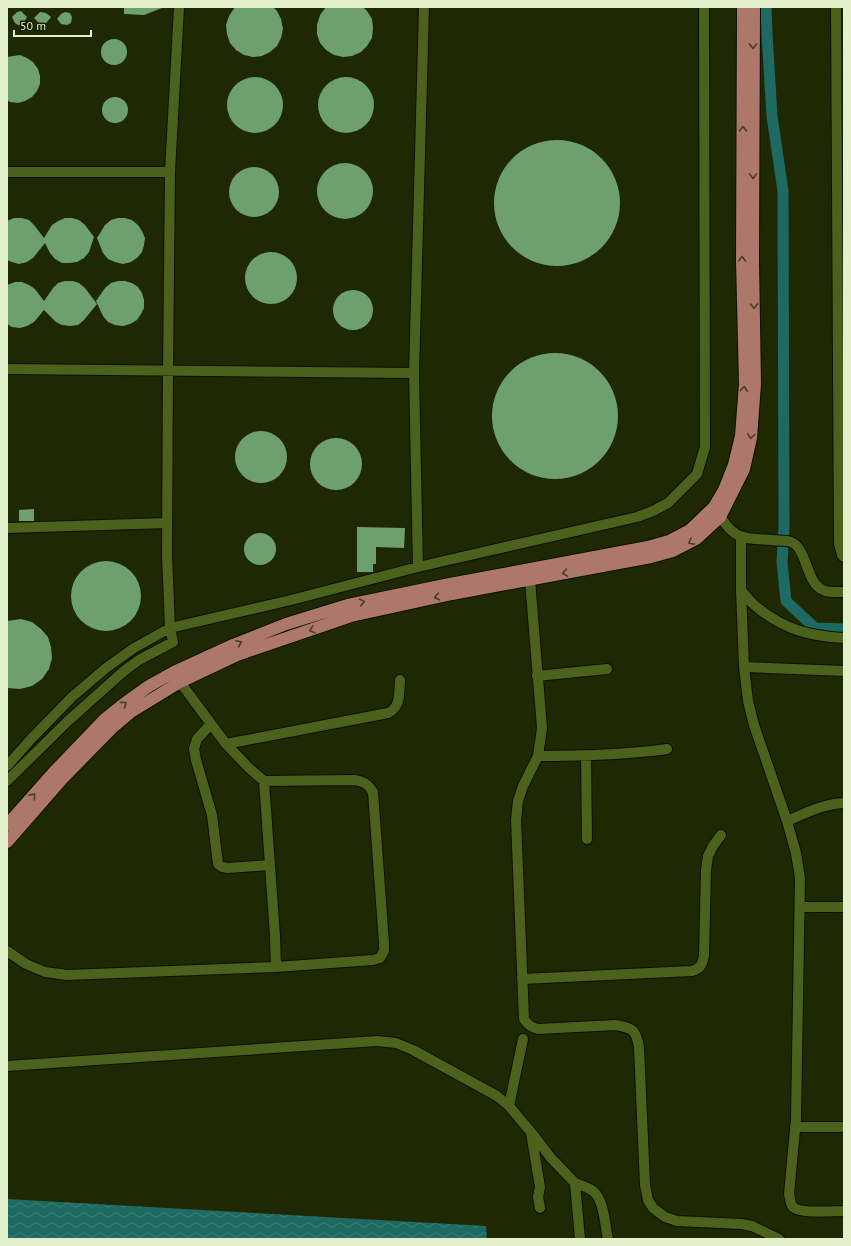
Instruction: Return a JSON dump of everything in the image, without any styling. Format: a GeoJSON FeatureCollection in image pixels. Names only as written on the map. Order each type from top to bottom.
{"type":"FeatureCollection","features":[{"type":"Feature","properties":{"kind":"main road"},"geometry":{"type":"LineString","coordinates":[[7,842],[62,780],[112,728],[131,712],[180,682],[237,655],[351,616],[445,596],[651,558],[673,551],[696,539],[717,512],[744,469],[751,438],[755,384],[753,260],[743,7]]}},
{"type":"Feature","properties":{"kind":"main road"},"geometry":{"type":"LineString","coordinates":[[748,109],[754,7]]}},
{"type":"Feature","properties":{"kind":"main road"},"geometry":{"type":"LineString","coordinates":[[7,825],[74,751],[105,719],[125,703],[149,686],[174,672],[233,645],[286,624],[348,605],[457,582],[648,547],[669,541],[690,530],[717,512]]}},
{"type":"Feature","properties":{"kind":"street"},"geometry":{"type":"LineString","coordinates":[[7,781],[68,721],[124,671],[139,660],[173,642],[170,628],[167,555],[168,370],[170,172],[179,7]]}},
{"type":"Feature","properties":{"kind":"street"},"geometry":{"type":"LineString","coordinates":[[418,567],[414,373],[424,7]]}},
{"type":"Feature","properties":{"kind":"street"},"geometry":{"type":"LineString","coordinates":[[7,766],[31,739],[67,703],[106,668],[134,648],[170,628],[291,600],[418,567],[637,517],[668,503],[697,474],[705,447],[704,7]]}},
{"type":"Feature","properties":{"kind":"street"},"geometry":{"type":"LineString","coordinates":[[836,7],[839,544],[844,557]]}},
{"type":"Feature","properties":{"kind":"street"},"geometry":{"type":"LineString","coordinates":[[7,172],[170,172]]}},
{"type":"Feature","properties":{"kind":"street"},"geometry":{"type":"LineString","coordinates":[[7,369],[414,373]]}},
{"type":"Feature","properties":{"kind":"street"},"geometry":{"type":"LineString","coordinates":[[717,512],[726,526],[733,533],[741,537],[790,542],[798,547],[814,583],[821,589],[830,592],[844,592]]}},
{"type":"Feature","properties":{"kind":"street"},"geometry":{"type":"LineString","coordinates":[[7,528],[167,523]]}},
{"type":"Feature","properties":{"kind":"street"},"geometry":{"type":"LineString","coordinates":[[741,537],[741,590],[744,667],[748,701],[754,725],[787,821],[796,854],[800,878],[795,1127],[789,1194],[790,1202],[793,1207],[799,1210],[844,1211]]}},
{"type":"Feature","properties":{"kind":"street"},"geometry":{"type":"LineString","coordinates":[[530,580],[542,728],[538,756],[523,786],[518,801],[516,820],[524,1019],[532,1028],[538,1029],[616,1025],[633,1030],[637,1035],[639,1047],[645,1185],[648,1200],[653,1208],[664,1217],[677,1220],[752,1226],[779,1239]]}},
{"type":"Feature","properties":{"kind":"street"},"geometry":{"type":"LineString","coordinates":[[741,590],[757,607],[774,619],[793,629],[810,634],[844,638]]}},
{"type":"Feature","properties":{"kind":"street"},"geometry":{"type":"LineString","coordinates":[[744,667],[844,671]]}},
{"type":"Feature","properties":{"kind":"street"},"geometry":{"type":"LineString","coordinates":[[537,676],[607,669]]}},
{"type":"Feature","properties":{"kind":"street"},"geometry":{"type":"LineString","coordinates":[[226,744],[388,713],[396,708],[399,700],[400,680]]}},
{"type":"Feature","properties":{"kind":"street"},"geometry":{"type":"LineString","coordinates":[[7,951],[26,964],[45,972],[67,975],[276,967],[373,960],[380,958],[384,951],[384,943],[373,792],[369,785],[361,781],[354,780],[264,781],[226,744],[180,682]]}},
{"type":"Feature","properties":{"kind":"street"},"geometry":{"type":"LineString","coordinates":[[211,724],[197,739],[194,749],[212,815],[218,864],[222,867],[228,868],[270,865]]}},
{"type":"Feature","properties":{"kind":"street"},"geometry":{"type":"LineString","coordinates":[[538,756],[633,754],[667,749]]}},
{"type":"Feature","properties":{"kind":"street"},"geometry":{"type":"LineString","coordinates":[[586,756],[586,839]]}},
{"type":"Feature","properties":{"kind":"street"},"geometry":{"type":"LineString","coordinates":[[264,781],[276,936],[276,967]]}},
{"type":"Feature","properties":{"kind":"street"},"geometry":{"type":"LineString","coordinates":[[787,821],[819,807],[844,803]]}},
{"type":"Feature","properties":{"kind":"street"},"geometry":{"type":"LineString","coordinates":[[522,979],[692,971],[698,969],[702,965],[704,956],[706,870],[708,856],[721,835]]}},
{"type":"Feature","properties":{"kind":"street"},"geometry":{"type":"LineString","coordinates":[[800,907],[844,907]]}},
{"type":"Feature","properties":{"kind":"street"},"geometry":{"type":"LineString","coordinates":[[509,1106],[523,1039]]}},
{"type":"Feature","properties":{"kind":"street"},"geometry":{"type":"LineString","coordinates":[[7,1066],[378,1041],[396,1043],[413,1050],[497,1096],[509,1106],[550,1158],[575,1182],[593,1191],[599,1200],[603,1212],[608,1239]]}},
{"type":"Feature","properties":{"kind":"street"},"geometry":{"type":"LineString","coordinates":[[795,1127],[844,1127]]}},
{"type":"Feature","properties":{"kind":"street"},"geometry":{"type":"LineString","coordinates":[[530,1131],[540,1187],[538,1197],[540,1208]]}},
{"type":"Feature","properties":{"kind":"street"},"geometry":{"type":"LineString","coordinates":[[575,1182],[580,1239]]}},
{"type":"Feature","properties":{"kind":"water"},"geometry":{"type":"Polygon","coordinates":[[[7,1199],[486,1226],[487,1239],[7,1239],[7,1199]]]}},
{"type":"Feature","properties":{"kind":"building"},"geometry":{"type":"Polygon","coordinates":[[[124,7],[162,8],[144,15],[124,14],[124,7]]]}},
{"type":"Feature","properties":{"kind":"building"},"geometry":{"type":"Polygon","coordinates":[[[235,7],[273,7],[281,19],[283,29],[277,46],[262,56],[253,57],[244,55],[236,50],[230,43],[226,25],[229,16],[235,7]]]}},
{"type":"Feature","properties":{"kind":"building"},"geometry":{"type":"Polygon","coordinates":[[[326,7],[363,7],[367,11],[372,19],[372,38],[361,52],[352,56],[343,57],[334,55],[326,50],[320,43],[317,34],[317,25],[320,15],[326,7]]]}},
{"type":"Feature","properties":{"kind":"building"},"geometry":{"type":"Polygon","coordinates":[[[21,11],[27,17],[23,24],[18,25],[12,17],[17,12],[21,11]]]}},
{"type":"Feature","properties":{"kind":"building"},"geometry":{"type":"Polygon","coordinates":[[[40,12],[46,13],[51,17],[44,25],[40,24],[34,18],[40,12]]]}},
{"type":"Feature","properties":{"kind":"building"},"geometry":{"type":"Polygon","coordinates":[[[65,12],[70,13],[72,17],[71,23],[67,25],[61,24],[57,19],[65,12]]]}},
{"type":"Feature","properties":{"kind":"building"},"geometry":{"type":"Polygon","coordinates":[[[114,39],[123,43],[127,52],[123,61],[114,65],[105,61],[101,52],[105,43],[114,39]]]}},
{"type":"Feature","properties":{"kind":"building"},"geometry":{"type":"Polygon","coordinates":[[[20,55],[33,62],[38,69],[40,84],[32,97],[18,103],[10,102],[7,100],[7,57],[20,55]]]}},
{"type":"Feature","properties":{"kind":"building"},"geometry":{"type":"Polygon","coordinates":[[[249,77],[261,77],[275,85],[283,99],[281,116],[275,125],[261,133],[249,133],[239,128],[232,121],[227,111],[227,99],[232,89],[239,82],[249,77]]]}},
{"type":"Feature","properties":{"kind":"building"},"geometry":{"type":"Polygon","coordinates":[[[340,77],[352,77],[366,85],[374,99],[372,116],[366,125],[352,133],[340,133],[330,128],[323,121],[318,111],[318,99],[323,89],[330,82],[340,77]]]}},
{"type":"Feature","properties":{"kind":"building"},"geometry":{"type":"Polygon","coordinates":[[[115,97],[125,100],[128,110],[125,120],[115,123],[105,120],[102,110],[105,100],[115,97]]]}},
{"type":"Feature","properties":{"kind":"building"},"geometry":{"type":"Polygon","coordinates":[[[563,140],[587,148],[597,154],[606,163],[615,179],[619,191],[619,215],[615,227],[606,243],[597,252],[581,261],[569,265],[551,266],[527,258],[517,252],[508,243],[499,227],[495,215],[494,197],[502,173],[508,163],[517,154],[533,145],[545,141],[563,140]]]}},
{"type":"Feature","properties":{"kind":"building"},"geometry":{"type":"Polygon","coordinates":[[[339,163],[351,163],[365,171],[373,185],[371,202],[365,211],[351,219],[339,219],[329,214],[322,207],[317,197],[317,185],[322,175],[329,168],[339,163]]]}},
{"type":"Feature","properties":{"kind":"building"},"geometry":{"type":"Polygon","coordinates":[[[254,167],[263,169],[272,174],[277,183],[279,192],[277,201],[272,210],[263,215],[254,217],[245,215],[236,210],[231,201],[229,192],[231,183],[236,174],[245,169],[254,167]]]}},
{"type":"Feature","properties":{"kind":"building"},"geometry":{"type":"Polygon","coordinates":[[[14,218],[29,220],[44,238],[52,225],[58,221],[65,218],[79,220],[94,237],[89,252],[84,258],[77,262],[62,263],[55,259],[45,243],[33,258],[27,262],[19,264],[7,260],[7,221],[14,218]]]}},
{"type":"Feature","properties":{"kind":"building"},"geometry":{"type":"Polygon","coordinates":[[[118,218],[132,220],[138,225],[145,238],[142,252],[137,258],[131,262],[123,264],[108,259],[103,253],[97,238],[105,225],[111,220],[118,218]]]}},
{"type":"Feature","properties":{"kind":"building"},"geometry":{"type":"Polygon","coordinates":[[[271,252],[281,254],[289,260],[295,268],[297,278],[295,288],[289,296],[281,302],[271,304],[261,302],[253,296],[247,288],[245,278],[247,268],[253,260],[261,254],[271,252]]]}},
{"type":"Feature","properties":{"kind":"building"},"geometry":{"type":"Polygon","coordinates":[[[65,281],[79,283],[85,288],[97,304],[78,325],[62,325],[56,322],[44,310],[34,322],[27,326],[20,328],[12,327],[7,324],[7,285],[15,282],[22,282],[29,285],[35,289],[44,301],[58,283],[65,281]]]}},
{"type":"Feature","properties":{"kind":"building"},"geometry":{"type":"Polygon","coordinates":[[[118,281],[132,283],[138,287],[144,300],[144,308],[137,320],[123,326],[108,322],[103,316],[96,301],[105,288],[111,283],[118,281]]]}},
{"type":"Feature","properties":{"kind":"building"},"geometry":{"type":"Polygon","coordinates":[[[357,290],[364,293],[370,299],[373,310],[372,318],[364,327],[357,330],[349,330],[342,327],[334,318],[333,306],[336,299],[345,291],[357,290]]]}},
{"type":"Feature","properties":{"kind":"building"},"geometry":{"type":"Polygon","coordinates":[[[561,353],[585,361],[595,367],[604,376],[613,392],[617,404],[617,428],[613,440],[604,456],[595,465],[579,474],[567,478],[549,479],[525,471],[515,465],[506,456],[497,440],[493,428],[492,410],[500,386],[506,376],[515,367],[531,358],[543,354],[561,353]]]}},
{"type":"Feature","properties":{"kind":"building"},"geometry":{"type":"Polygon","coordinates":[[[256,431],[266,431],[280,438],[287,452],[287,462],[280,476],[266,483],[256,483],[246,479],[239,472],[235,462],[235,452],[239,442],[246,435],[256,431]]]}},
{"type":"Feature","properties":{"kind":"building"},"geometry":{"type":"Polygon","coordinates":[[[331,438],[341,438],[355,445],[362,459],[362,469],[355,483],[341,490],[331,490],[321,486],[314,479],[310,469],[310,459],[314,449],[321,442],[331,438]]]}},
{"type":"Feature","properties":{"kind":"building"},"geometry":{"type":"Polygon","coordinates":[[[34,509],[34,521],[19,521],[19,510],[34,509]]]}},
{"type":"Feature","properties":{"kind":"building"},"geometry":{"type":"Polygon","coordinates":[[[357,527],[405,528],[404,548],[376,547],[376,564],[373,564],[373,572],[357,572],[357,527]]]}},
{"type":"Feature","properties":{"kind":"building"},"geometry":{"type":"Polygon","coordinates":[[[257,533],[263,533],[273,540],[276,549],[275,555],[269,562],[263,565],[257,565],[247,558],[244,552],[244,546],[251,536],[257,533]]]}},
{"type":"Feature","properties":{"kind":"building"},"geometry":{"type":"Polygon","coordinates":[[[106,561],[125,567],[135,577],[141,596],[135,615],[125,625],[106,631],[87,625],[77,615],[71,596],[77,577],[87,567],[106,561]]]}},
{"type":"Feature","properties":{"kind":"building"},"geometry":{"type":"Polygon","coordinates":[[[21,619],[32,622],[48,637],[52,658],[49,669],[42,679],[32,686],[20,689],[7,688],[7,621],[21,619]]]}},
{"type":"Feature","properties":{"kind":"waterway"},"geometry":{"type":"LineString","coordinates":[[766,7],[772,116],[783,191],[784,527],[782,562],[786,601],[815,628],[844,629]]}}]}
